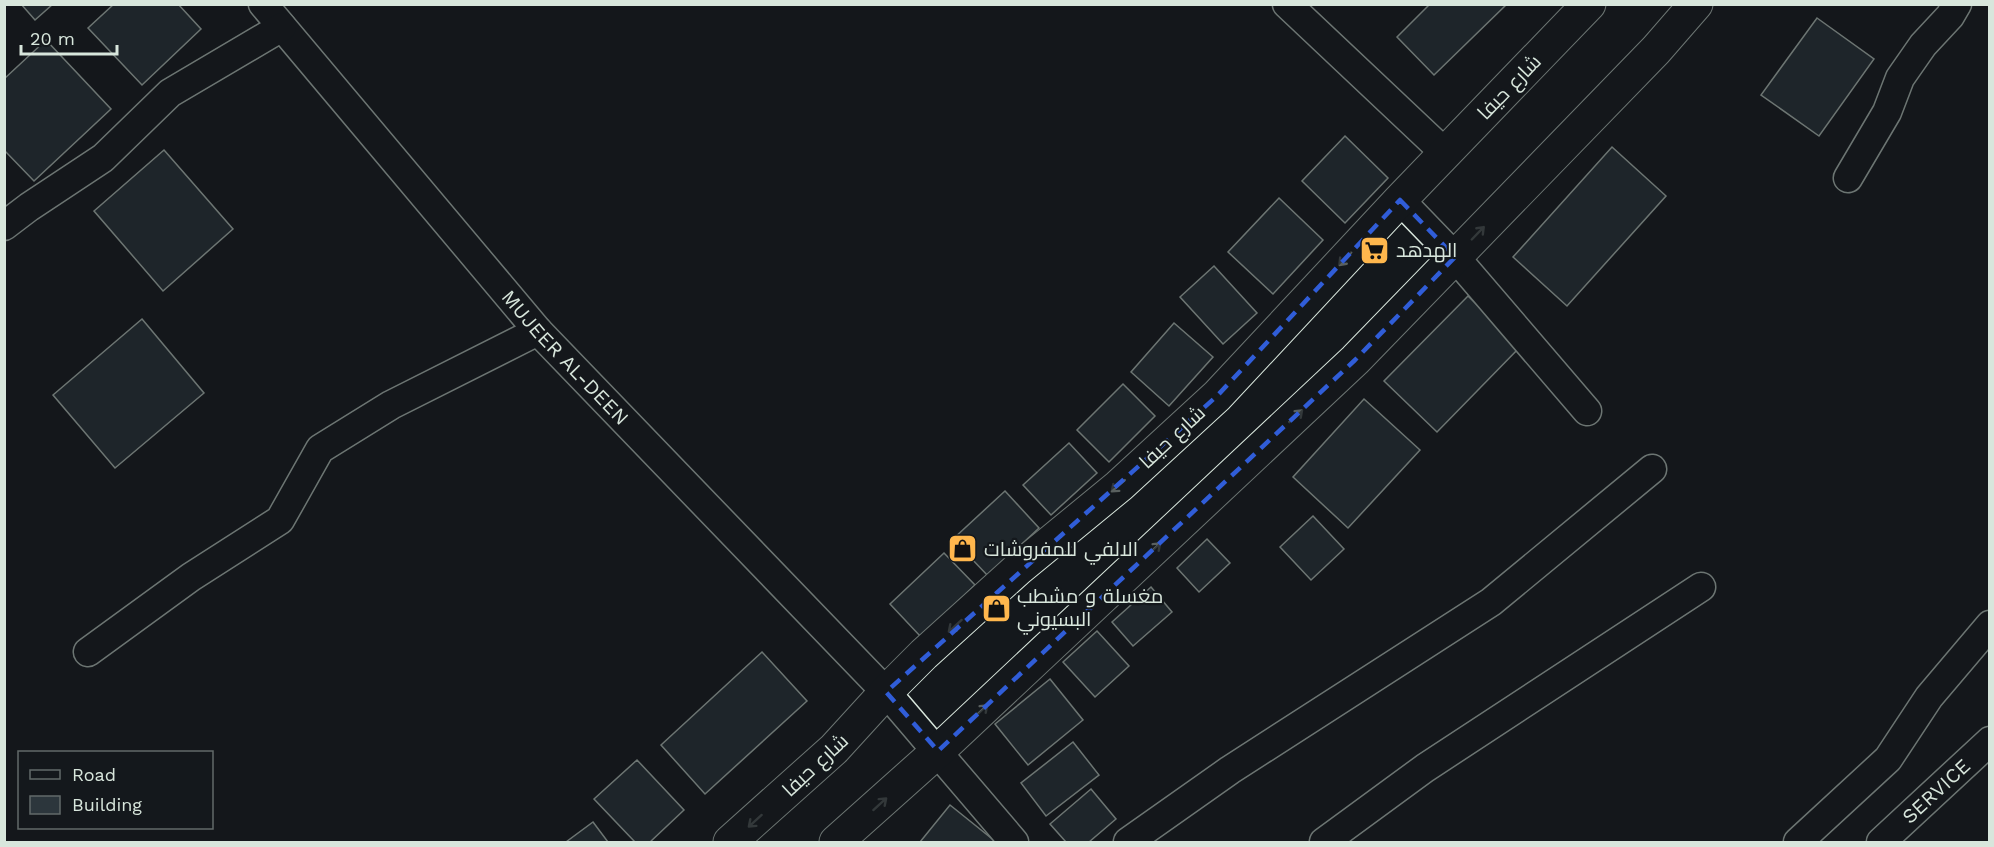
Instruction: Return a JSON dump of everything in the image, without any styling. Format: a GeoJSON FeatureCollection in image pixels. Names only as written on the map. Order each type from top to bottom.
{"type":"FeatureCollection","features":[{"type":"Feature","properties":{"kind":"main road","name":"شارع حيفا"},"geometry":{"type":"LineString","coordinates":[[730,843],[834,749],[924,654],[1018,569],[1119,486],[1217,396],[1400,200],[1589,4]]}},
{"type":"Feature","properties":{"kind":"main road"},"geometry":{"type":"LineString","coordinates":[[836,843],[938,751],[1355,360],[1656,50],[1696,4]]}},
{"type":"Feature","properties":{"kind":"street","name":"MUJEER AL-DEEN"},"geometry":{"type":"LineString","coordinates":[[263,4],[538,331],[886,692],[921,730],[1014,843]]}},
{"type":"Feature","properties":{"kind":"street"},"geometry":{"type":"LineString","coordinates":[[1287,4],[1445,153]]}},
{"type":"Feature","properties":{"kind":"street"},"geometry":{"type":"LineString","coordinates":[[1848,178],[1887,112],[1900,78],[1923,45],[1950,16],[1957,4]]}},
{"type":"Feature","properties":{"kind":"street"},"geometry":{"type":"LineString","coordinates":[[4,226],[103,158],[170,93],[282,27]]}},
{"type":"Feature","properties":{"kind":"street"},"geometry":{"type":"LineString","coordinates":[[1400,200],[1455,257],[1587,411]]}},
{"type":"Feature","properties":{"kind":"street"},"geometry":{"type":"LineString","coordinates":[[88,652],[191,577],[280,520],[320,449],[391,405],[538,331]]}},
{"type":"Feature","properties":{"kind":"street"},"geometry":{"type":"LineString","coordinates":[[1128,843],[1230,770],[1491,602],[1652,469]]}},
{"type":"Feature","properties":{"kind":"street"},"geometry":{"type":"LineString","coordinates":[[1324,843],[1425,768],[1701,587]]}},
{"type":"Feature","properties":{"kind":"street"},"geometry":{"type":"LineString","coordinates":[[1798,843],[1888,759],[1929,697],[1989,625]]}},
{"type":"Feature","properties":{"kind":"street","name":"SERVICE"},"geometry":{"type":"LineString","coordinates":[[1881,843],[1989,741]]}},
{"type":"Feature","properties":{"kind":"highlighted area"},"geometry":{"type":"Polygon","coordinates":[[[1400,200],[1455,257],[1355,360],[938,751],[886,692],[1217,396],[1400,200]]]}},
{"type":"Feature","properties":{"kind":"building"},"geometry":{"type":"Polygon","coordinates":[[[21,4],[53,4],[35,20],[21,4]]]}},
{"type":"Feature","properties":{"kind":"building"},"geometry":{"type":"Polygon","coordinates":[[[114,4],[178,4],[201,29],[142,85],[88,28],[114,4]]]}},
{"type":"Feature","properties":{"kind":"building"},"geometry":{"type":"Polygon","coordinates":[[[1430,4],[1507,4],[1434,75],[1397,37],[1430,4]]]}},
{"type":"Feature","properties":{"kind":"building"},"geometry":{"type":"Polygon","coordinates":[[[1817,18],[1874,59],[1819,136],[1761,95],[1817,18]]]}},
{"type":"Feature","properties":{"kind":"building"},"geometry":{"type":"Polygon","coordinates":[[[46,40],[111,109],[34,181],[4,150],[4,79],[46,40]]]}},
{"type":"Feature","properties":{"kind":"building"},"geometry":{"type":"Polygon","coordinates":[[[1345,136],[1388,178],[1345,223],[1302,181],[1345,136]]]}},
{"type":"Feature","properties":{"kind":"building"},"geometry":{"type":"Polygon","coordinates":[[[1612,147],[1666,196],[1567,306],[1513,257],[1612,147]]]}},
{"type":"Feature","properties":{"kind":"building"},"geometry":{"type":"Polygon","coordinates":[[[164,150],[233,229],[163,291],[94,211],[164,150]]]}},
{"type":"Feature","properties":{"kind":"building"},"geometry":{"type":"Polygon","coordinates":[[[1279,198],[1323,240],[1273,294],[1228,252],[1279,198]]]}},
{"type":"Feature","properties":{"kind":"building"},"geometry":{"type":"Polygon","coordinates":[[[1214,266],[1257,313],[1223,344],[1180,297],[1214,266]]]}},
{"type":"Feature","properties":{"kind":"building"},"geometry":{"type":"Polygon","coordinates":[[[1468,296],[1520,347],[1437,432],[1384,381],[1468,296]]]}},
{"type":"Feature","properties":{"kind":"building"},"geometry":{"type":"Polygon","coordinates":[[[142,319],[204,393],[115,468],[53,395],[142,319]]]}},
{"type":"Feature","properties":{"kind":"building"},"geometry":{"type":"Polygon","coordinates":[[[1174,323],[1213,357],[1169,406],[1131,372],[1174,323]]]}},
{"type":"Feature","properties":{"kind":"building"},"geometry":{"type":"Polygon","coordinates":[[[1123,384],[1155,416],[1109,462],[1077,430],[1123,384]]]}},
{"type":"Feature","properties":{"kind":"building"},"geometry":{"type":"Polygon","coordinates":[[[1364,399],[1420,450],[1348,528],[1293,477],[1364,399]]]}},
{"type":"Feature","properties":{"kind":"building"},"geometry":{"type":"Polygon","coordinates":[[[1069,443],[1097,473],[1051,515],[1023,485],[1069,443]]]}},
{"type":"Feature","properties":{"kind":"building"},"geometry":{"type":"Polygon","coordinates":[[[1005,491],[1039,528],[988,576],[953,539],[1005,491]]]}},
{"type":"Feature","properties":{"kind":"building"},"geometry":{"type":"Polygon","coordinates":[[[1313,516],[1344,549],[1311,580],[1280,547],[1313,516]]]}},
{"type":"Feature","properties":{"kind":"building"},"geometry":{"type":"Polygon","coordinates":[[[1207,539],[1230,563],[1199,592],[1177,568],[1207,539]]]}},
{"type":"Feature","properties":{"kind":"building"},"geometry":{"type":"Polygon","coordinates":[[[944,553],[975,585],[921,637],[890,604],[944,553]]]}},
{"type":"Feature","properties":{"kind":"building"},"geometry":{"type":"Polygon","coordinates":[[[1151,587],[1172,612],[1133,646],[1112,622],[1151,587]]]}},
{"type":"Feature","properties":{"kind":"building"},"geometry":{"type":"Polygon","coordinates":[[[1097,631],[1129,666],[1095,697],[1063,662],[1097,631]]]}},
{"type":"Feature","properties":{"kind":"building"},"geometry":{"type":"Polygon","coordinates":[[[762,652],[807,701],[705,794],[661,745],[762,652]]]}},
{"type":"Feature","properties":{"kind":"building"},"geometry":{"type":"Polygon","coordinates":[[[1050,679],[1083,720],[1028,765],[995,724],[1050,679]]]}},
{"type":"Feature","properties":{"kind":"building"},"geometry":{"type":"Polygon","coordinates":[[[1073,742],[1099,775],[1046,816],[1021,783],[1073,742]]]}},
{"type":"Feature","properties":{"kind":"building"},"geometry":{"type":"Polygon","coordinates":[[[637,760],[684,810],[650,842],[635,842],[594,799],[637,760]]]}},
{"type":"Feature","properties":{"kind":"building"},"geometry":{"type":"Polygon","coordinates":[[[1091,789],[1116,819],[1089,842],[1066,842],[1050,824],[1091,789]]]}},
{"type":"Feature","properties":{"kind":"building"},"geometry":{"type":"Polygon","coordinates":[[[950,805],[996,842],[920,842],[950,805]]]}},
{"type":"Feature","properties":{"kind":"building"},"geometry":{"type":"Polygon","coordinates":[[[593,822],[608,842],[566,842],[593,822]]]}},
{"type":"Feature","properties":{"kind":"place","name":"الهدهد"},"geometry":{"type":"Point","coordinates":[1375,250]}},
{"type":"Feature","properties":{"kind":"place","name":"الالفي للمفروشات"},"geometry":{"type":"Point","coordinates":[963,549]}},
{"type":"Feature","properties":{"kind":"place","name":"مغسلة و مشطب البسيوني"},"geometry":{"type":"Point","coordinates":[996,608]}}]}
